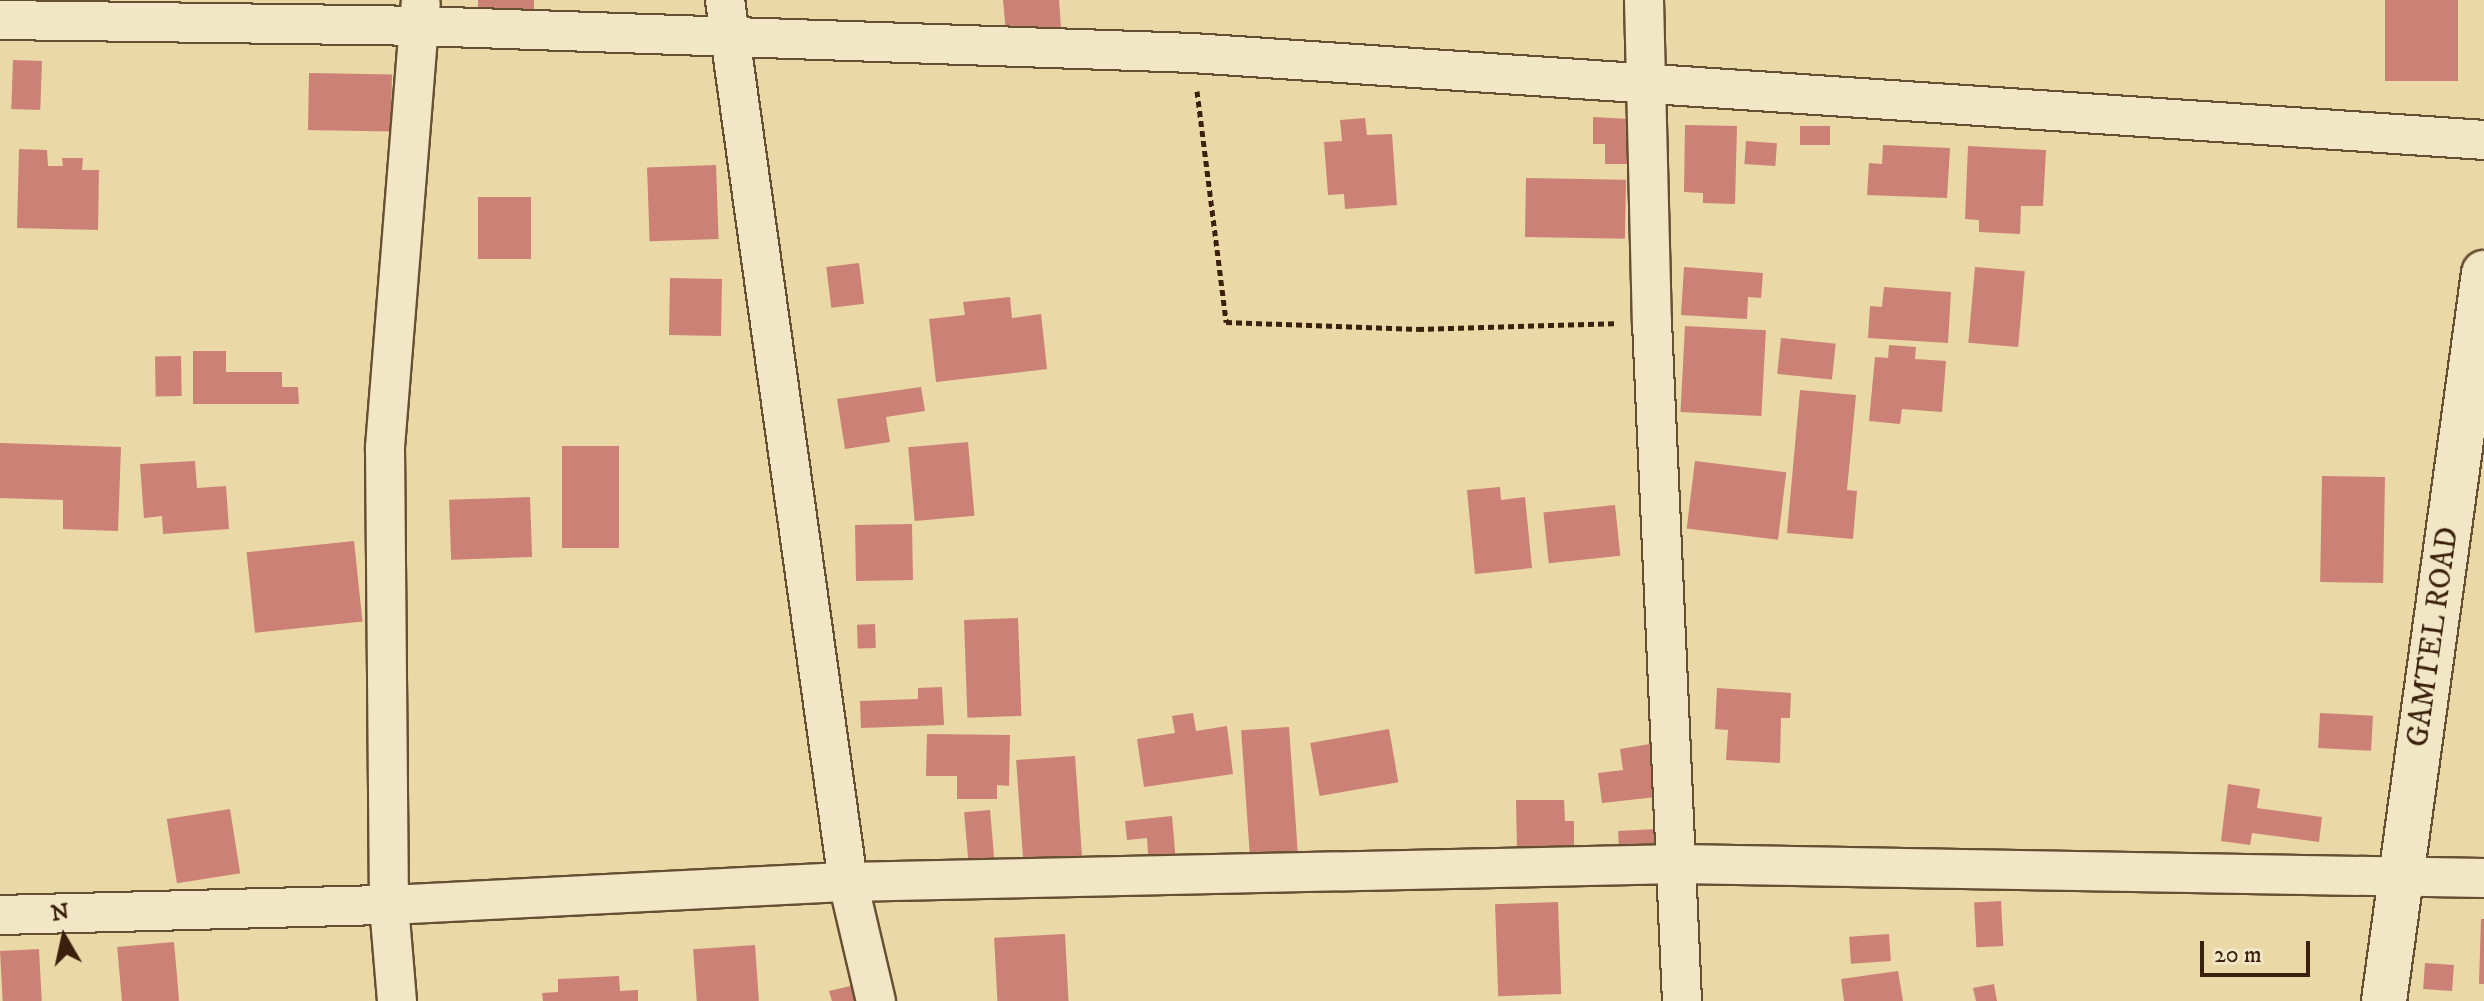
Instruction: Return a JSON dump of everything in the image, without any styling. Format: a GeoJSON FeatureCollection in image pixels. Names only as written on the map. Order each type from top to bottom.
{"type":"FeatureCollection","features":[{"type":"Feature","properties":{"kind":"street"},"geometry":{"type":"LineString","coordinates":[[1644,0],[1652,322],[1679,864],[1682,1001]]}},
{"type":"Feature","properties":{"kind":"street"},"geometry":{"type":"LineString","coordinates":[[0,20],[420,13],[726,17],[1192,53],[2484,140]]}},
{"type":"Feature","properties":{"kind":"street"},"geometry":{"type":"LineString","coordinates":[[397,1001],[389,905],[385,447],[420,13]]}},
{"type":"Feature","properties":{"kind":"street"},"geometry":{"type":"LineString","coordinates":[[726,17],[848,882],[876,1001]]}},
{"type":"Feature","properties":{"kind":"street","name":"GAMTEL ROAD"},"geometry":{"type":"LineString","coordinates":[[2384,1001],[2478,358],[2484,273]]}},
{"type":"Feature","properties":{"kind":"street"},"geometry":{"type":"LineString","coordinates":[[0,915],[389,905],[848,882],[1679,864],[2484,878]]}},
{"type":"Feature","properties":{"kind":"path"},"geometry":{"type":"LineString","coordinates":[[1192,53],[1226,322],[1418,329],[1652,322]]}},
{"type":"Feature","properties":{"kind":"building"},"geometry":{"type":"Polygon","coordinates":[[[478,0],[534,0],[534,9],[478,9],[478,0]]]}},
{"type":"Feature","properties":{"kind":"building"},"geometry":{"type":"Polygon","coordinates":[[[1003,0],[1059,0],[1061,28],[1006,33],[1003,0]]]}},
{"type":"Feature","properties":{"kind":"building"},"geometry":{"type":"Polygon","coordinates":[[[2385,0],[2458,0],[2458,81],[2385,81],[2385,0]]]}},
{"type":"Feature","properties":{"kind":"building"},"geometry":{"type":"Polygon","coordinates":[[[13,60],[42,61],[40,110],[11,109],[13,60]]]}},
{"type":"Feature","properties":{"kind":"building"},"geometry":{"type":"Polygon","coordinates":[[[309,73],[392,74],[391,131],[308,130],[309,73]]]}},
{"type":"Feature","properties":{"kind":"building"},"geometry":{"type":"Polygon","coordinates":[[[1593,117],[1630,119],[1628,164],[1605,164],[1605,144],[1593,144],[1593,117]]]}},
{"type":"Feature","properties":{"kind":"building"},"geometry":{"type":"Polygon","coordinates":[[[1365,118],[1367,135],[1392,134],[1397,205],[1345,209],[1344,194],[1328,195],[1324,142],[1342,141],[1340,120],[1365,118]]]}},
{"type":"Feature","properties":{"kind":"building"},"geometry":{"type":"Polygon","coordinates":[[[1685,125],[1737,126],[1735,204],[1703,203],[1703,193],[1684,192],[1685,125]]]}},
{"type":"Feature","properties":{"kind":"building"},"geometry":{"type":"Polygon","coordinates":[[[1800,126],[1830,126],[1830,145],[1800,145],[1800,126]]]}},
{"type":"Feature","properties":{"kind":"building"},"geometry":{"type":"Polygon","coordinates":[[[1746,141],[1777,143],[1775,166],[1744,164],[1746,141]]]}},
{"type":"Feature","properties":{"kind":"building"},"geometry":{"type":"Polygon","coordinates":[[[1883,145],[1950,148],[1947,198],[1867,195],[1869,163],[1882,164],[1883,145]]]}},
{"type":"Feature","properties":{"kind":"building"},"geometry":{"type":"Polygon","coordinates":[[[1968,146],[2046,150],[2043,206],[2021,206],[2020,234],[1979,232],[1979,220],[1965,219],[1968,146]]]}},
{"type":"Feature","properties":{"kind":"building"},"geometry":{"type":"Polygon","coordinates":[[[19,149],[47,150],[48,166],[63,166],[62,158],[83,158],[82,170],[99,170],[98,230],[17,228],[19,149]]]}},
{"type":"Feature","properties":{"kind":"building"},"geometry":{"type":"Polygon","coordinates":[[[716,165],[719,239],[650,241],[647,167],[716,165]]]}},
{"type":"Feature","properties":{"kind":"building"},"geometry":{"type":"Polygon","coordinates":[[[1526,178],[1626,180],[1625,239],[1525,237],[1526,178]]]}},
{"type":"Feature","properties":{"kind":"building"},"geometry":{"type":"Polygon","coordinates":[[[478,197],[531,197],[531,259],[478,259],[478,197]]]}},
{"type":"Feature","properties":{"kind":"building"},"geometry":{"type":"Polygon","coordinates":[[[859,263],[864,304],[831,308],[826,267],[859,263]]]}},
{"type":"Feature","properties":{"kind":"building"},"geometry":{"type":"Polygon","coordinates":[[[1684,267],[1763,273],[1761,298],[1748,297],[1747,319],[1681,315],[1684,267]]]}},
{"type":"Feature","properties":{"kind":"building"},"geometry":{"type":"Polygon","coordinates":[[[1975,267],[2025,271],[2018,347],[1968,343],[1975,267]]]}},
{"type":"Feature","properties":{"kind":"building"},"geometry":{"type":"Polygon","coordinates":[[[670,278],[722,279],[721,336],[669,335],[670,278]]]}},
{"type":"Feature","properties":{"kind":"building"},"geometry":{"type":"Polygon","coordinates":[[[1884,287],[1951,292],[1948,343],[1868,338],[1870,306],[1882,307],[1884,287]]]}},
{"type":"Feature","properties":{"kind":"building"},"geometry":{"type":"Polygon","coordinates":[[[1010,297],[1012,318],[1041,314],[1047,369],[936,382],[929,319],[965,315],[963,302],[1010,297]]]}},
{"type":"Feature","properties":{"kind":"building"},"geometry":{"type":"Polygon","coordinates":[[[1685,326],[1766,330],[1761,416],[1680,412],[1685,326]]]}},
{"type":"Feature","properties":{"kind":"building"},"geometry":{"type":"Polygon","coordinates":[[[1781,338],[1836,344],[1832,380],[1777,374],[1781,338]]]}},
{"type":"Feature","properties":{"kind":"building"},"geometry":{"type":"Polygon","coordinates":[[[1889,345],[1916,347],[1915,359],[1946,361],[1942,412],[1902,409],[1900,424],[1869,421],[1875,357],[1888,358],[1889,345]]]}},
{"type":"Feature","properties":{"kind":"building"},"geometry":{"type":"Polygon","coordinates":[[[193,351],[226,351],[226,372],[282,372],[282,387],[298,387],[299,404],[193,404],[193,351]]]}},
{"type":"Feature","properties":{"kind":"building"},"geometry":{"type":"Polygon","coordinates":[[[155,356],[181,356],[182,396],[156,396],[155,356]]]}},
{"type":"Feature","properties":{"kind":"building"},"geometry":{"type":"Polygon","coordinates":[[[921,387],[925,411],[886,417],[890,442],[845,449],[837,399],[921,387]]]}},
{"type":"Feature","properties":{"kind":"building"},"geometry":{"type":"Polygon","coordinates":[[[1800,390],[1856,395],[1847,490],[1857,491],[1853,539],[1787,533],[1800,390]]]}},
{"type":"Feature","properties":{"kind":"building"},"geometry":{"type":"Polygon","coordinates":[[[968,442],[974,516],[915,521],[908,447],[968,442]]]}},
{"type":"Feature","properties":{"kind":"building"},"geometry":{"type":"Polygon","coordinates":[[[0,443],[121,447],[118,531],[63,529],[63,500],[0,498],[0,443]]]}},
{"type":"Feature","properties":{"kind":"building"},"geometry":{"type":"Polygon","coordinates":[[[562,446],[619,446],[619,548],[562,548],[562,446]]]}},
{"type":"Feature","properties":{"kind":"building"},"geometry":{"type":"Polygon","coordinates":[[[195,461],[197,488],[226,486],[229,529],[163,534],[162,516],[144,518],[140,464],[195,461]]]}},
{"type":"Feature","properties":{"kind":"building"},"geometry":{"type":"Polygon","coordinates":[[[1695,461],[1786,472],[1778,540],[1687,528],[1695,461]]]}},
{"type":"Feature","properties":{"kind":"building"},"geometry":{"type":"Polygon","coordinates":[[[2322,476],[2385,477],[2383,583],[2320,582],[2322,476]]]}},
{"type":"Feature","properties":{"kind":"building"},"geometry":{"type":"Polygon","coordinates":[[[1500,487],[1501,500],[1525,497],[1532,568],[1475,574],[1467,490],[1500,487]]]}},
{"type":"Feature","properties":{"kind":"building"},"geometry":{"type":"Polygon","coordinates":[[[530,497],[532,557],[451,560],[449,500],[530,497]]]}},
{"type":"Feature","properties":{"kind":"building"},"geometry":{"type":"Polygon","coordinates":[[[1615,505],[1620,556],[1549,563],[1543,513],[1615,505]]]}},
{"type":"Feature","properties":{"kind":"building"},"geometry":{"type":"Polygon","coordinates":[[[912,524],[913,580],[856,581],[855,525],[912,524]]]}},
{"type":"Feature","properties":{"kind":"building"},"geometry":{"type":"Polygon","coordinates":[[[354,541],[362,622],[255,633],[247,552],[354,541]]]}},
{"type":"Feature","properties":{"kind":"building"},"geometry":{"type":"Polygon","coordinates":[[[1018,618],[1021,716],[967,718],[964,620],[1018,618]]]}},
{"type":"Feature","properties":{"kind":"building"},"geometry":{"type":"Polygon","coordinates":[[[875,624],[876,648],[858,649],[857,625],[875,624]]]}},
{"type":"Feature","properties":{"kind":"building"},"geometry":{"type":"Polygon","coordinates":[[[942,687],[944,725],[861,728],[860,701],[918,699],[918,688],[942,687]]]}},
{"type":"Feature","properties":{"kind":"building"},"geometry":{"type":"Polygon","coordinates":[[[1717,688],[1791,693],[1790,718],[1781,718],[1780,763],[1726,760],[1728,730],[1715,729],[1717,688]]]}},
{"type":"Feature","properties":{"kind":"building"},"geometry":{"type":"Polygon","coordinates":[[[1193,713],[1196,731],[1227,726],[1233,774],[1144,787],[1137,739],[1175,733],[1172,716],[1193,713]]]}},
{"type":"Feature","properties":{"kind":"building"},"geometry":{"type":"Polygon","coordinates":[[[2320,713],[2373,716],[2371,751],[2318,748],[2320,713]]]}},
{"type":"Feature","properties":{"kind":"building"},"geometry":{"type":"Polygon","coordinates":[[[1289,727],[1298,860],[1250,863],[1241,730],[1289,727]]]}},
{"type":"Feature","properties":{"kind":"building"},"geometry":{"type":"Polygon","coordinates":[[[1389,729],[1398,782],[1320,796],[1310,743],[1389,729]]]}},
{"type":"Feature","properties":{"kind":"building"},"geometry":{"type":"Polygon","coordinates":[[[927,734],[1010,735],[1009,786],[997,785],[997,799],[957,799],[957,776],[926,776],[927,734]]]}},
{"type":"Feature","properties":{"kind":"building"},"geometry":{"type":"Polygon","coordinates":[[[1650,744],[1656,797],[1602,803],[1598,773],[1623,770],[1620,749],[1650,744]]]}},
{"type":"Feature","properties":{"kind":"building"},"geometry":{"type":"Polygon","coordinates":[[[1075,756],[1082,856],[1023,860],[1016,760],[1075,756]]]}},
{"type":"Feature","properties":{"kind":"building"},"geometry":{"type":"Polygon","coordinates":[[[2228,784],[2260,789],[2257,808],[2322,817],[2319,842],[2252,833],[2250,845],[2221,841],[2228,784]]]}},
{"type":"Feature","properties":{"kind":"building"},"geometry":{"type":"Polygon","coordinates":[[[1516,800],[1564,800],[1565,821],[1574,821],[1574,848],[1517,849],[1516,800]]]}},
{"type":"Feature","properties":{"kind":"building"},"geometry":{"type":"Polygon","coordinates":[[[230,809],[240,873],[177,883],[167,819],[230,809]]]}},
{"type":"Feature","properties":{"kind":"building"},"geometry":{"type":"Polygon","coordinates":[[[990,810],[995,868],[969,870],[964,812],[990,810]]]}},
{"type":"Feature","properties":{"kind":"building"},"geometry":{"type":"Polygon","coordinates":[[[1172,816],[1176,863],[1149,866],[1147,838],[1127,840],[1125,821],[1172,816]]]}},
{"type":"Feature","properties":{"kind":"building"},"geometry":{"type":"Polygon","coordinates":[[[1658,829],[1659,849],[1619,851],[1618,831],[1658,829]]]}},
{"type":"Feature","properties":{"kind":"building"},"geometry":{"type":"Polygon","coordinates":[[[2001,901],[2003,946],[1976,947],[1974,902],[2001,901]]]}},
{"type":"Feature","properties":{"kind":"building"},"geometry":{"type":"Polygon","coordinates":[[[1558,902],[1561,994],[1498,996],[1495,904],[1558,902]]]}},
{"type":"Feature","properties":{"kind":"building"},"geometry":{"type":"Polygon","coordinates":[[[2481,919],[2484,919],[2484,984],[2479,984],[2481,919]]]}},
{"type":"Feature","properties":{"kind":"building"},"geometry":{"type":"Polygon","coordinates":[[[1065,934],[1069,1001],[997,1001],[994,938],[1065,934]]]}},
{"type":"Feature","properties":{"kind":"building"},"geometry":{"type":"Polygon","coordinates":[[[1889,934],[1891,961],[1851,964],[1849,937],[1889,934]]]}},
{"type":"Feature","properties":{"kind":"building"},"geometry":{"type":"Polygon","coordinates":[[[174,942],[179,1001],[122,1001],[117,947],[174,942]]]}},
{"type":"Feature","properties":{"kind":"building"},"geometry":{"type":"Polygon","coordinates":[[[755,945],[759,1001],[697,1001],[693,949],[755,945]]]}},
{"type":"Feature","properties":{"kind":"building"},"geometry":{"type":"Polygon","coordinates":[[[39,949],[42,1001],[3,1001],[0,951],[39,949]]]}},
{"type":"Feature","properties":{"kind":"building"},"geometry":{"type":"Polygon","coordinates":[[[2425,963],[2454,965],[2452,991],[2423,989],[2425,963]]]}},
{"type":"Feature","properties":{"kind":"building"},"geometry":{"type":"Polygon","coordinates":[[[1898,971],[1903,1001],[1844,1001],[1841,979],[1898,971]]]}},
{"type":"Feature","properties":{"kind":"building"},"geometry":{"type":"Polygon","coordinates":[[[619,976],[620,991],[638,990],[638,1001],[543,1001],[542,993],[558,992],[558,979],[619,976]]]}},
{"type":"Feature","properties":{"kind":"building"},"geometry":{"type":"Polygon","coordinates":[[[859,984],[864,1001],[832,1001],[829,991],[859,984]]]}},
{"type":"Feature","properties":{"kind":"building"},"geometry":{"type":"Polygon","coordinates":[[[1994,984],[1997,1001],[1976,1001],[1973,988],[1994,984]]]}}]}
